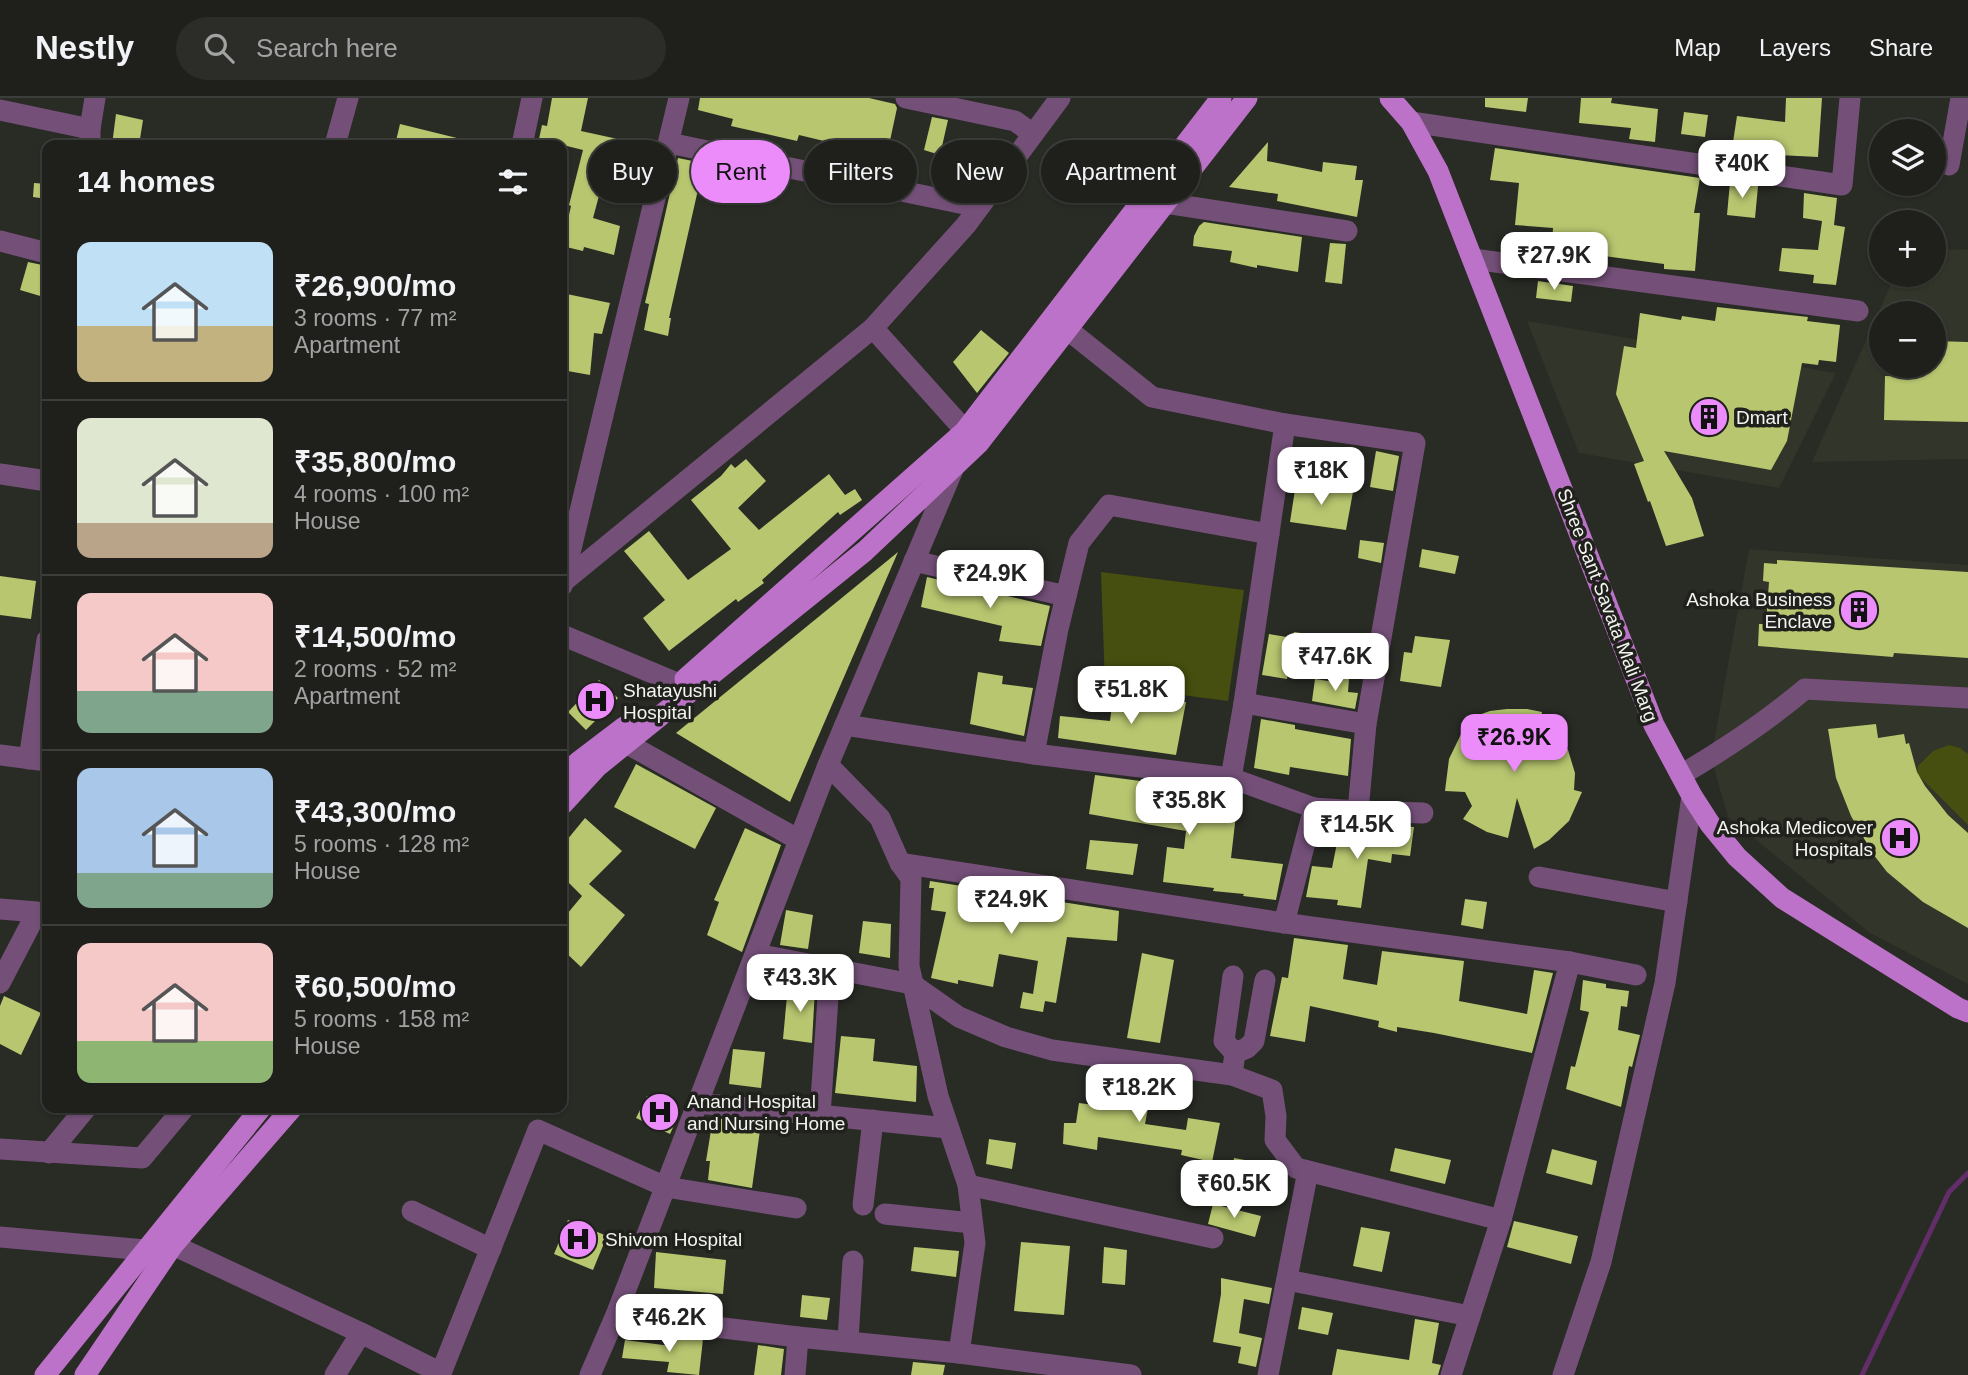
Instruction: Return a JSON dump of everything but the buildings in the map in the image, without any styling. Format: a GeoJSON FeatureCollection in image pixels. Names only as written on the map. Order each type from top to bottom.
{"type":"FeatureCollection","features":[{"type":"Feature","properties":{"kind":"main road"},"geometry":{"type":"LineString","coordinates":[[567,799],[597,766],[865,551],[954,467],[972,437],[1221,98]]}},
{"type":"Feature","properties":{"kind":"main road"},"geometry":{"type":"LineString","coordinates":[[1200,159],[1247,98]]}},
{"type":"Feature","properties":{"kind":"main road","name":"Shree Sant Savata Mali Marg"},"geometry":{"type":"LineString","coordinates":[[1390,98],[1411,122],[1438,171],[1654,725],[1692,796],[1737,858],[1782,898],[1965,1013]]}},
{"type":"Feature","properties":{"kind":"main road"},"geometry":{"type":"LineString","coordinates":[[567,774],[578,762],[679,684],[972,437],[1067,330],[1166,203]]}},
{"type":"Feature","properties":{"kind":"main road"},"geometry":{"type":"LineString","coordinates":[[85,1375],[160,1251],[257,1113]]}},
{"type":"Feature","properties":{"kind":"main road"},"geometry":{"type":"LineString","coordinates":[[45,1375],[287,1113]]}},
{"type":"Feature","properties":{"kind":"street"},"geometry":{"type":"LineString","coordinates":[[0,110],[90,137],[95,98]]}},
{"type":"Feature","properties":{"kind":"street"},"geometry":{"type":"LineString","coordinates":[[336,140],[348,98]]}},
{"type":"Feature","properties":{"kind":"street"},"geometry":{"type":"LineString","coordinates":[[523,140],[532,98]]}},
{"type":"Feature","properties":{"kind":"street"},"geometry":{"type":"LineString","coordinates":[[670,140],[680,98]]}},
{"type":"Feature","properties":{"kind":"street"},"geometry":{"type":"LineString","coordinates":[[906,98],[949,102],[1015,121],[1033,134]]}},
{"type":"Feature","properties":{"kind":"street"},"geometry":{"type":"LineString","coordinates":[[567,580],[873,328],[966,225],[1060,98]]}},
{"type":"Feature","properties":{"kind":"street"},"geometry":{"type":"LineString","coordinates":[[1411,122],[1842,185],[1850,98]]}},
{"type":"Feature","properties":{"kind":"street"},"geometry":{"type":"LineString","coordinates":[[1949,165],[1961,98]]}},
{"type":"Feature","properties":{"kind":"street"},"geometry":{"type":"LineString","coordinates":[[677,145],[979,207]]}},
{"type":"Feature","properties":{"kind":"street"},"geometry":{"type":"LineString","coordinates":[[567,563],[654,203]]}},
{"type":"Feature","properties":{"kind":"street"},"geometry":{"type":"LineString","coordinates":[[1166,203],[1347,231]]}},
{"type":"Feature","properties":{"kind":"street"},"geometry":{"type":"LineString","coordinates":[[0,242],[42,252]]}},
{"type":"Feature","properties":{"kind":"street"},"geometry":{"type":"LineString","coordinates":[[1473,259],[1857,312]]}},
{"type":"Feature","properties":{"kind":"street"},"geometry":{"type":"LineString","coordinates":[[873,328],[972,437]]}},
{"type":"Feature","properties":{"kind":"street"},"geometry":{"type":"LineString","coordinates":[[1067,330],[1152,397],[1285,424],[1415,443],[1366,724],[1358,811]]}},
{"type":"Feature","properties":{"kind":"street"},"geometry":{"type":"LineString","coordinates":[[1231,778],[1285,424]]}},
{"type":"Feature","properties":{"kind":"street"},"geometry":{"type":"LineString","coordinates":[[590,1375],[666,1187],[828,765],[954,467]]}},
{"type":"Feature","properties":{"kind":"street"},"geometry":{"type":"LineString","coordinates":[[0,474],[42,480]]}},
{"type":"Feature","properties":{"kind":"street"},"geometry":{"type":"LineString","coordinates":[[1034,754],[1079,543],[1109,505],[1269,534]]}},
{"type":"Feature","properties":{"kind":"street"},"geometry":{"type":"LineString","coordinates":[[914,561],[1066,596]]}},
{"type":"Feature","properties":{"kind":"street"},"geometry":{"type":"LineString","coordinates":[[567,637],[679,684]]}},
{"type":"Feature","properties":{"kind":"street"},"geometry":{"type":"LineString","coordinates":[[1681,775],[1728,748],[1775,715],[1805,689],[1968,698]]}},
{"type":"Feature","properties":{"kind":"street"},"geometry":{"type":"LineString","coordinates":[[1244,703],[1366,724]]}},
{"type":"Feature","properties":{"kind":"street"},"geometry":{"type":"LineString","coordinates":[[0,755],[38,760],[42,705]]}},
{"type":"Feature","properties":{"kind":"street"},"geometry":{"type":"LineString","coordinates":[[845,725],[1034,754],[1231,778],[1314,808],[1423,813]]}},
{"type":"Feature","properties":{"kind":"street"},"geometry":{"type":"LineString","coordinates":[[626,743],[799,840]]}},
{"type":"Feature","properties":{"kind":"street"},"geometry":{"type":"LineString","coordinates":[[828,765],[880,818],[900,863],[911,878],[909,966],[912,984],[938,1096],[968,1185],[975,1243],[959,1353]]}},
{"type":"Feature","properties":{"kind":"street"},"geometry":{"type":"LineString","coordinates":[[1563,1375],[1601,1262],[1665,983],[1692,796]]}},
{"type":"Feature","properties":{"kind":"street"},"geometry":{"type":"LineString","coordinates":[[1284,923],[1314,808]]}},
{"type":"Feature","properties":{"kind":"street"},"geometry":{"type":"LineString","coordinates":[[900,863],[1284,923],[1570,962],[1636,975]]}},
{"type":"Feature","properties":{"kind":"street"},"geometry":{"type":"LineString","coordinates":[[1539,877],[1677,902]]}},
{"type":"Feature","properties":{"kind":"street"},"geometry":{"type":"LineString","coordinates":[[0,909],[42,912],[0,983]]}},
{"type":"Feature","properties":{"kind":"street"},"geometry":{"type":"LineString","coordinates":[[755,954],[912,984],[959,1017],[1006,1037],[1052,1050],[1233,1064],[1272,1090],[1276,1116],[1275,1140],[1296,1168],[1501,1220]]}},
{"type":"Feature","properties":{"kind":"street"},"geometry":{"type":"LineString","coordinates":[[1451,1375],[1501,1220],[1570,962]]}},
{"type":"Feature","properties":{"kind":"street"},"geometry":{"type":"LineString","coordinates":[[820,1115],[830,968]]}},
{"type":"Feature","properties":{"kind":"street"},"geometry":{"type":"LineString","coordinates":[[1233,976],[1224,1041],[1233,1064]]}},
{"type":"Feature","properties":{"kind":"street"},"geometry":{"type":"LineString","coordinates":[[1233,1064],[1254,1041],[1265,980]]}},
{"type":"Feature","properties":{"kind":"street"},"geometry":{"type":"LineString","coordinates":[[698,1103],[948,1128]]}},
{"type":"Feature","properties":{"kind":"street"},"geometry":{"type":"LineString","coordinates":[[49,1153],[82,1113]]}},
{"type":"Feature","properties":{"kind":"street"},"geometry":{"type":"LineString","coordinates":[[0,1149],[142,1158],[175,1113]]}},
{"type":"Feature","properties":{"kind":"street"},"geometry":{"type":"LineString","coordinates":[[863,1205],[873,1120]]}},
{"type":"Feature","properties":{"kind":"street"},"geometry":{"type":"LineString","coordinates":[[0,1237],[160,1251],[361,1333],[444,1374],[538,1130],[666,1187],[796,1208]]}},
{"type":"Feature","properties":{"kind":"street"},"geometry":{"type":"LineString","coordinates":[[1268,1375],[1308,1171]]}},
{"type":"Feature","properties":{"kind":"street"},"geometry":{"type":"LineString","coordinates":[[968,1185],[1213,1238]]}},
{"type":"Feature","properties":{"kind":"street"},"geometry":{"type":"LineString","coordinates":[[412,1211],[491,1249]]}},
{"type":"Feature","properties":{"kind":"street"},"geometry":{"type":"LineString","coordinates":[[885,1214],[972,1223]]}},
{"type":"Feature","properties":{"kind":"street"},"geometry":{"type":"LineString","coordinates":[[848,1340],[853,1261]]}},
{"type":"Feature","properties":{"kind":"street"},"geometry":{"type":"LineString","coordinates":[[1287,1280],[1470,1316]]}},
{"type":"Feature","properties":{"kind":"street"},"geometry":{"type":"LineString","coordinates":[[616,1315],[959,1353],[1005,1367],[1131,1375]]}},
{"type":"Feature","properties":{"kind":"street"},"geometry":{"type":"LineString","coordinates":[[335,1375],[361,1333]]}},
{"type":"Feature","properties":{"kind":"street"},"geometry":{"type":"LineString","coordinates":[[795,1375],[798,1337]]}},
{"type":"Feature","properties":{"kind":"shaded area"},"geometry":{"type":"Polygon","coordinates":[[[1946,249],[1968,249],[1968,459],[1812,462],[1869,334],[1869,378],[1946,378],[1946,301],[1883,301],[1890,287],[1946,287],[1946,249]]]}},
{"type":"Feature","properties":{"kind":"shaded area"},"geometry":{"type":"Polygon","coordinates":[[[1527,321],[1836,373],[1779,488],[1579,453],[1527,321]]]}},
{"type":"Feature","properties":{"kind":"shaded area"},"geometry":{"type":"Polygon","coordinates":[[[1749,549],[1968,565],[1968,984],[1870,933],[1728,817],[1711,758],[1749,549]]]}},
{"type":"Feature","properties":{"kind":"green space"},"geometry":{"type":"Polygon","coordinates":[[[1101,572],[1244,590],[1228,701],[1105,685],[1101,572]]]}},
{"type":"Feature","properties":{"kind":"green space"},"geometry":{"type":"Polygon","coordinates":[[[1949,745],[1968,754],[1968,825],[1917,774],[1918,766],[1933,751],[1949,745]]]}},
{"type":"Feature","properties":{"kind":"waterway"},"geometry":{"type":"LineString","coordinates":[[1862,1375],[1949,1192],[1968,1173]]}},
{"type":"Feature","properties":{"kind":"place","name":"Dmart"},"geometry":{"type":"Point","coordinates":[1709,417]}},
{"type":"Feature","properties":{"kind":"place","name":"Ashoka Business Enclave"},"geometry":{"type":"Point","coordinates":[1859,610]}},
{"type":"Feature","properties":{"kind":"place","name":"Shatayushi Hospital"},"geometry":{"type":"Point","coordinates":[596,701]}},
{"type":"Feature","properties":{"kind":"place","name":"Ashoka Medicover Hospitals"},"geometry":{"type":"Point","coordinates":[1900,838]}},
{"type":"Feature","properties":{"kind":"place","name":"Anand Hospital and Nursing Home"},"geometry":{"type":"Point","coordinates":[660,1112]}},
{"type":"Feature","properties":{"kind":"place","name":"Shivom Hospital"},"geometry":{"type":"Point","coordinates":[578,1239]}}]}
